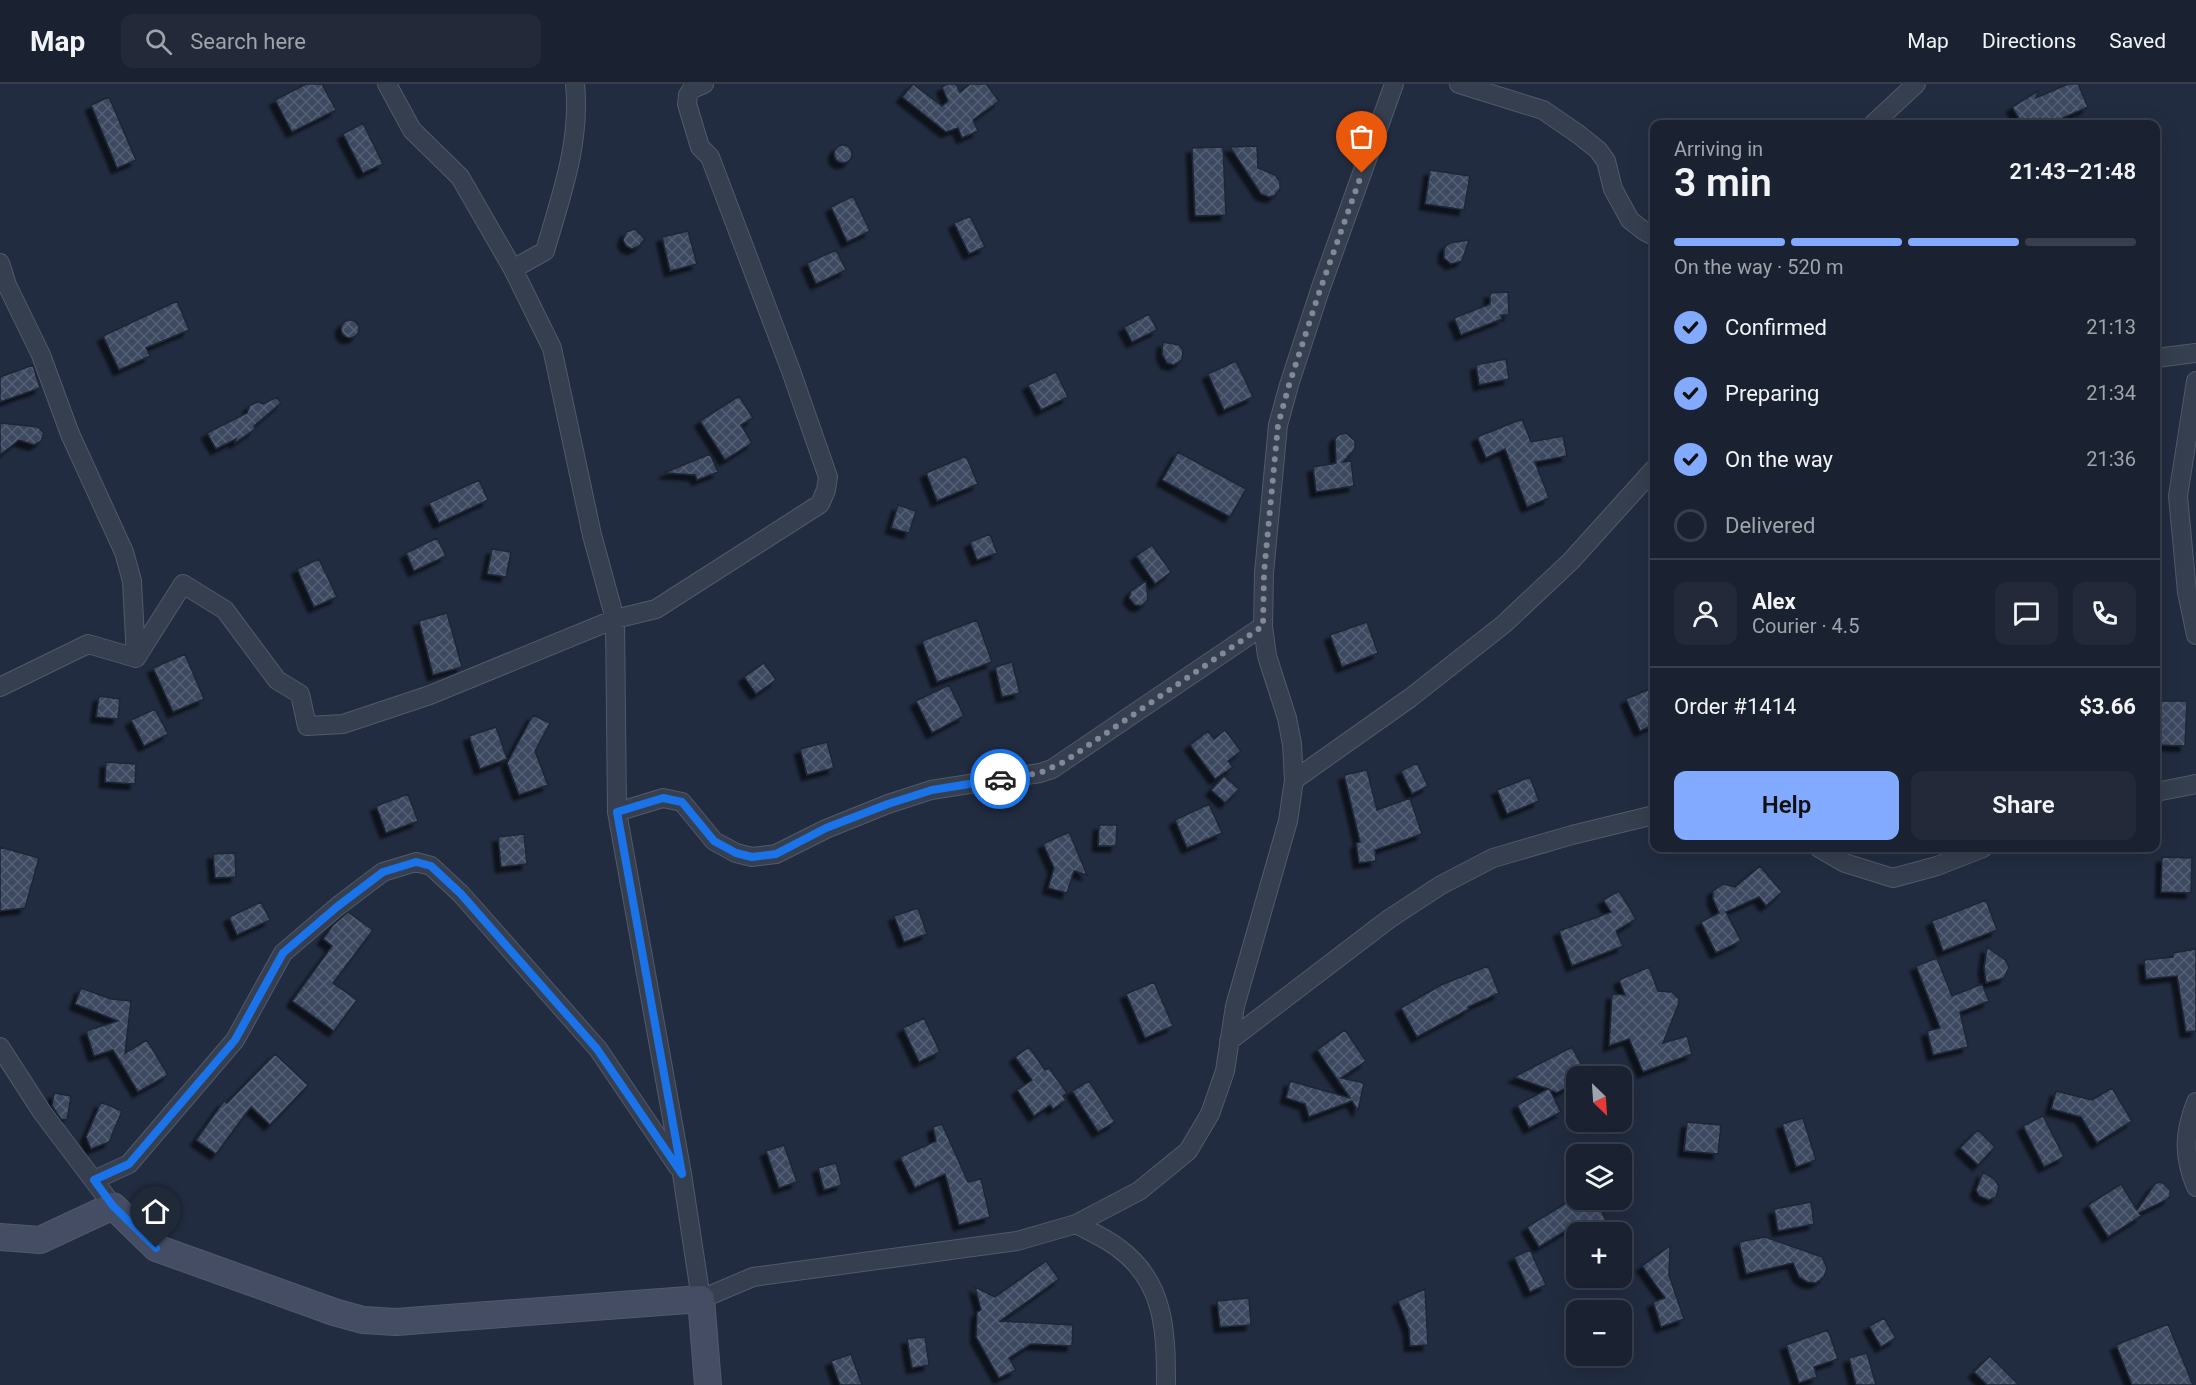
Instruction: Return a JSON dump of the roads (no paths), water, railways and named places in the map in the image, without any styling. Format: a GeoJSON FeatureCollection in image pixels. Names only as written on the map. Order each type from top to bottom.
{"type":"FeatureCollection","features":[{"type":"Feature","properties":{"kind":"street"},"geometry":{"type":"LineString","coordinates":[[387,84],[412,130],[460,177],[513,268],[552,348],[592,535],[615,619],[617,812],[682,1174],[700,1299],[708,1385]]}},
{"type":"Feature","properties":{"kind":"street"},"geometry":{"type":"LineString","coordinates":[[513,268],[545,251],[572,153],[578,109],[575,84]]}},
{"type":"Feature","properties":{"kind":"street"},"geometry":{"type":"LineString","coordinates":[[136,658],[183,584],[225,610],[277,680],[300,694],[307,726],[344,724],[430,694],[615,619],[656,609],[820,504],[828,477],[791,371],[710,157],[700,147],[687,104],[688,95],[692,89],[704,84]]}},
{"type":"Feature","properties":{"kind":"street"},"geometry":{"type":"LineString","coordinates":[[0,1047],[42,1112],[113,1206],[156,1248],[334,1312],[363,1320],[396,1322],[700,1299],[753,1277],[1017,1241],[1076,1224],[1139,1191],[1188,1150],[1210,1114],[1225,1071],[1235,1006],[1288,821],[1294,780],[1292,744],[1287,718],[1267,656],[1263,626],[1264,573],[1278,425],[1320,290],[1394,84]]}},
{"type":"Feature","properties":{"kind":"street"},"geometry":{"type":"LineString","coordinates":[[1460,84],[1543,110],[1578,134],[1598,150],[1606,161],[1614,189],[1630,220],[1650,234]]}},
{"type":"Feature","properties":{"kind":"street"},"geometry":{"type":"LineString","coordinates":[[1877,120],[1916,84]]}},
{"type":"Feature","properties":{"kind":"street"},"geometry":{"type":"LineString","coordinates":[[0,262],[7,285],[41,355],[70,434],[124,552],[132,581],[136,658]]}},
{"type":"Feature","properties":{"kind":"street"},"geometry":{"type":"LineString","coordinates":[[2160,358],[2196,353]]}},
{"type":"Feature","properties":{"kind":"street"},"geometry":{"type":"LineString","coordinates":[[2196,381],[2178,496],[2187,592],[2196,635]]}},
{"type":"Feature","properties":{"kind":"street"},"geometry":{"type":"LineString","coordinates":[[1294,780],[1410,698],[1504,624],[1571,561],[1650,473]]}},
{"type":"Feature","properties":{"kind":"street"},"geometry":{"type":"LineString","coordinates":[[617,812],[663,798],[682,802],[714,841],[736,853],[752,857],[776,854],[826,828],[932,790],[1040,773],[1052,769],[1263,626]]}},
{"type":"Feature","properties":{"kind":"street"},"geometry":{"type":"LineString","coordinates":[[0,687],[87,644],[136,658]]}},
{"type":"Feature","properties":{"kind":"street"},"geometry":{"type":"LineString","coordinates":[[2160,791],[2196,784]]}},
{"type":"Feature","properties":{"kind":"street"},"geometry":{"type":"LineString","coordinates":[[1229,1041],[1389,920],[1441,885],[1493,858],[1650,816]]}},
{"type":"Feature","properties":{"kind":"street"},"geometry":{"type":"LineString","coordinates":[[1826,852],[1845,863],[1893,878],[1937,866],[1973,852]]}},
{"type":"Feature","properties":{"kind":"street"},"geometry":{"type":"LineString","coordinates":[[94,1180],[129,1164],[235,1040],[283,953],[338,906],[383,872],[416,862],[431,866],[461,894],[597,1049],[682,1174]]}},
{"type":"Feature","properties":{"kind":"street"},"geometry":{"type":"LineString","coordinates":[[2196,1102],[2188,1122],[2186,1154],[2188,1169],[2196,1187]]}},
{"type":"Feature","properties":{"kind":"street"},"geometry":{"type":"LineString","coordinates":[[0,1238],[40,1240],[113,1206]]}},
{"type":"Feature","properties":{"kind":"street"},"geometry":{"type":"LineString","coordinates":[[1076,1224],[1116,1246],[1140,1267],[1157,1295],[1166,1340],[1166,1385]]}}]}
